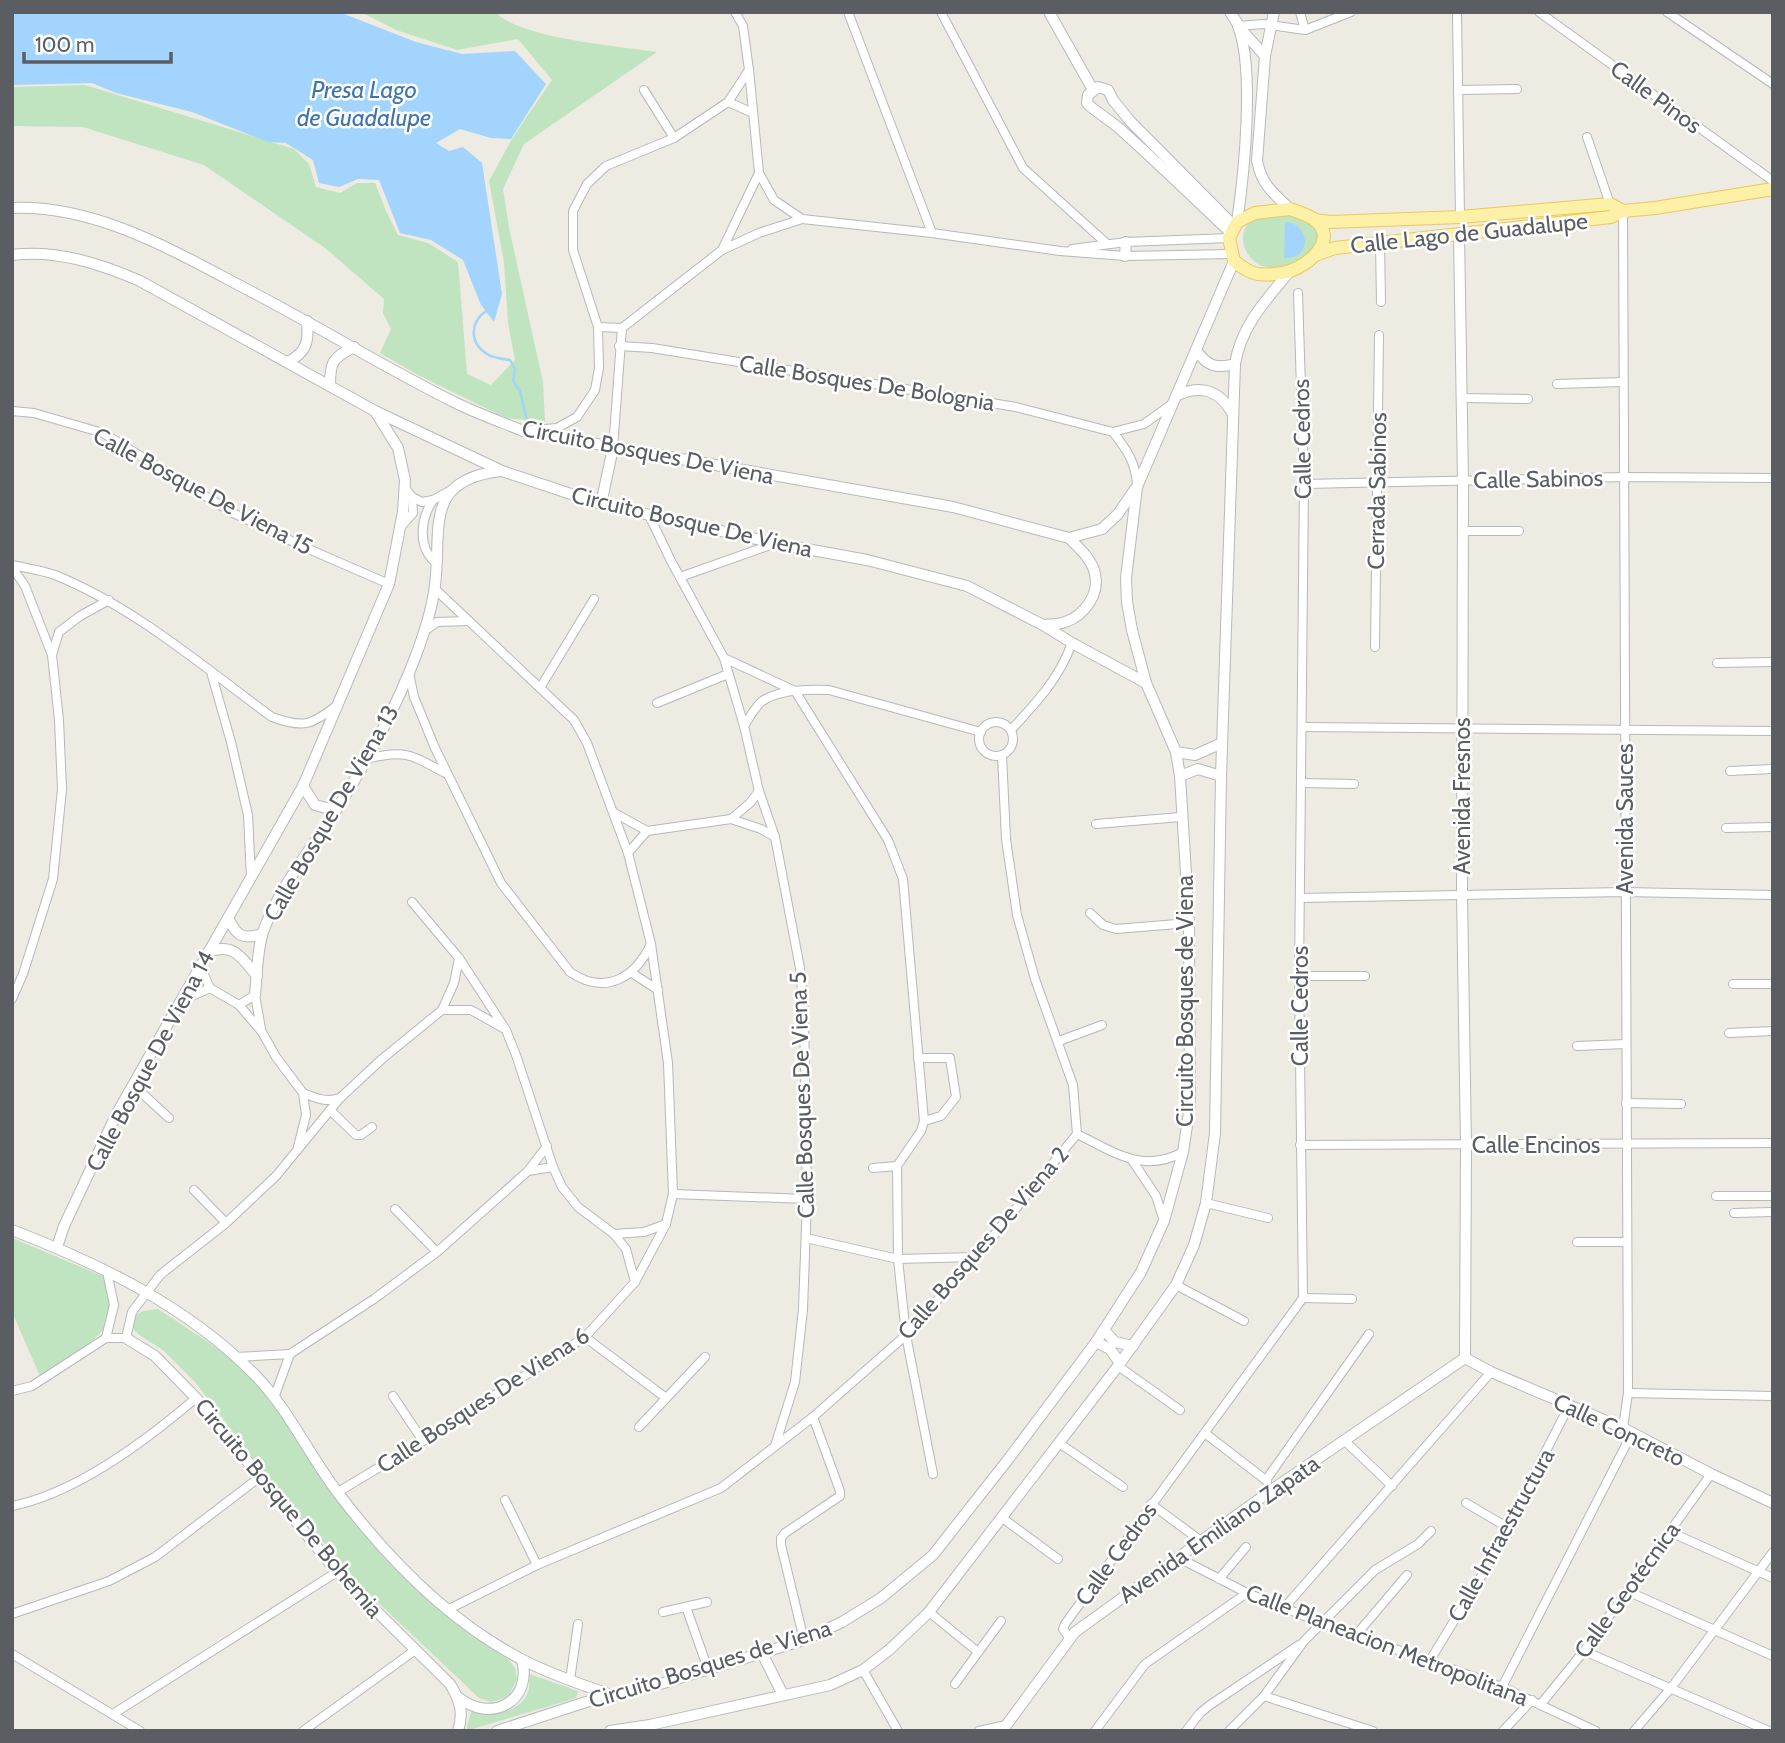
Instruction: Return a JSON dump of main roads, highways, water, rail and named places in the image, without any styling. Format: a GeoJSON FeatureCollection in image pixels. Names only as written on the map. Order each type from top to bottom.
{"type":"FeatureCollection","features":[{"type":"Feature","properties":{"kind":"main road"},"geometry":{"type":"LineString","coordinates":[[1049,12],[1093,90]]}},
{"type":"Feature","properties":{"kind":"main road"},"geometry":{"type":"LineString","coordinates":[[1230,12],[1238,26],[1265,56]]}},
{"type":"Feature","properties":{"kind":"main road"},"geometry":{"type":"LineString","coordinates":[[1238,26],[1245,57],[1245,130],[1233,230],[1233,258],[1249,272],[1262,275],[1290,271],[1315,255],[1324,239],[1323,229],[1315,220],[1290,209],[1260,177],[1257,161],[1265,56],[1274,12]]}},
{"type":"Feature","properties":{"kind":"main road"},"geometry":{"type":"LineString","coordinates":[[1245,57],[1265,56]]}},
{"type":"Feature","properties":{"kind":"main road"},"geometry":{"type":"LineString","coordinates":[[1098,87],[1108,90],[1112,100],[1130,121],[1233,230],[1101,112],[1091,109],[1087,103],[1088,95],[1098,87]]}},
{"type":"Feature","properties":{"kind":"main road","name":"Calle Lago de Guadalupe"},"geometry":{"type":"LineString","coordinates":[[1315,255],[1335,248],[1611,217],[1623,211],[1773,189]]}},
{"type":"Feature","properties":{"kind":"main road","name":"Calle Lago de Guadalupe"},"geometry":{"type":"LineString","coordinates":[[1315,220],[1330,222],[1460,217],[1610,204],[1623,211]]}},
{"type":"Feature","properties":{"kind":"main road","name":"Circuito Bosques De Viena"},"geometry":{"type":"LineString","coordinates":[[12,208],[50,210],[114,226],[152,240],[459,404],[523,431],[953,507],[1069,538]]}},
{"type":"Feature","properties":{"kind":"main road"},"geometry":{"type":"LineString","coordinates":[[1233,230],[1255,213],[1290,209]]}},
{"type":"Feature","properties":{"kind":"main road","name":"Avenida Fresnos"},"geometry":{"type":"LineString","coordinates":[[1459,234],[1463,481],[1465,1358]]}},
{"type":"Feature","properties":{"kind":"main road"},"geometry":{"type":"LineString","coordinates":[[1125,256],[1126,242]]}},
{"type":"Feature","properties":{"kind":"main road","name":"Circuito Bosque De Viena"},"geometry":{"type":"LineString","coordinates":[[12,255],[64,256],[105,266],[140,281],[375,411],[502,471],[600,504],[774,543],[867,560],[967,586],[1146,683]]}},
{"type":"Feature","properties":{"kind":"main road","name":"Circuito Bosques de Viena"},"geometry":{"type":"LineString","coordinates":[[497,1731],[586,1702],[804,1640],[842,1622],[881,1598],[933,1555],[1096,1342],[1141,1272],[1164,1221],[1183,1152],[1190,1106],[1189,923],[1180,776],[1175,752],[1146,683],[1132,630],[1126,578],[1137,487],[1233,258]]}},
{"type":"Feature","properties":{"kind":"main road","name":"Circuito Bosques de Viena"},"geometry":{"type":"LineString","coordinates":[[610,1731],[650,1725],[830,1685],[863,1670],[890,1650],[929,1612],[1119,1365],[1176,1285],[1194,1245],[1206,1203],[1215,1133],[1221,776],[1235,364],[1240,342],[1249,324],[1290,271]]}},
{"type":"Feature","properties":{"kind":"main road"},"geometry":{"type":"LineString","coordinates":[[287,362],[304,350],[309,339],[307,321]]}},
{"type":"Feature","properties":{"kind":"main road"},"geometry":{"type":"LineString","coordinates":[[330,385],[331,363],[337,356],[354,347]]}},
{"type":"Feature","properties":{"kind":"main road"},"geometry":{"type":"LineString","coordinates":[[1196,350],[1207,364],[1216,367],[1235,364]]}},
{"type":"Feature","properties":{"kind":"main road"},"geometry":{"type":"LineString","coordinates":[[1174,400],[1186,391],[1208,391],[1227,403],[1232,413]]}},
{"type":"Feature","properties":{"kind":"main road","name":"Calle Bosque De Viena 13"},"geometry":{"type":"LineString","coordinates":[[251,879],[303,786],[389,584],[408,492],[398,448],[375,411]]}},
{"type":"Feature","properties":{"kind":"main road"},"geometry":{"type":"LineString","coordinates":[[600,504],[613,448]]}},
{"type":"Feature","properties":{"kind":"main road","name":"Calle Bosque De Viena 13"},"geometry":{"type":"LineString","coordinates":[[255,995],[262,934],[298,866],[339,806],[366,759],[409,672],[426,630],[435,589],[441,510],[451,490],[481,473],[502,471]]}},
{"type":"Feature","properties":{"kind":"main road"},"geometry":{"type":"LineString","coordinates":[[1043,625],[1065,623],[1082,613],[1093,593],[1095,573],[1084,553],[1069,538],[1102,529],[1118,514],[1137,487]]}},
{"type":"Feature","properties":{"kind":"main road"},"geometry":{"type":"LineString","coordinates":[[1175,752],[1195,755],[1222,743]]}},
{"type":"Feature","properties":{"kind":"main road"},"geometry":{"type":"LineString","coordinates":[[1180,776],[1198,769],[1221,776]]}},
{"type":"Feature","properties":{"kind":"main road"},"geometry":{"type":"LineString","coordinates":[[303,786],[315,805],[326,808],[339,806]]}},
{"type":"Feature","properties":{"kind":"main road","name":"Calle Bosque De Viena 14"},"geometry":{"type":"LineString","coordinates":[[57,1247],[70,1214],[133,1085],[251,879]]}},
{"type":"Feature","properties":{"kind":"main road"},"geometry":{"type":"LineString","coordinates":[[228,918],[240,935],[249,938],[262,934]]}},
{"type":"Feature","properties":{"kind":"main road"},"geometry":{"type":"LineString","coordinates":[[208,952],[220,947],[231,950],[242,957],[257,976]]}},
{"type":"Feature","properties":{"kind":"main road"},"geometry":{"type":"LineString","coordinates":[[12,1230],[57,1247],[149,1292],[236,1357],[257,1376],[275,1398],[338,1492],[399,1565],[447,1610],[471,1629],[522,1660],[614,1696]]}},
{"type":"Feature","properties":{"kind":"main road"},"geometry":{"type":"LineString","coordinates":[[1104,1330],[1115,1342],[1133,1346]]}},
{"type":"Feature","properties":{"kind":"main road","name":"Circuito Bosque De Bohemia"},"geometry":{"type":"LineString","coordinates":[[126,1338],[155,1356],[197,1398],[337,1572],[450,1684],[458,1697]]}},
{"type":"Feature","properties":{"kind":"main road"},"geometry":{"type":"LineString","coordinates":[[1096,1342],[1110,1349],[1119,1365]]}},
{"type":"Feature","properties":{"kind":"main road","name":"Calle Concreto"},"geometry":{"type":"LineString","coordinates":[[1465,1358],[1627,1431],[1773,1503]]}},
{"type":"Feature","properties":{"kind":"main road","name":"Avenida Emiliano Zapata"},"geometry":{"type":"LineString","coordinates":[[1004,1728],[1075,1632],[1276,1487],[1465,1358]]}},
{"type":"Feature","properties":{"kind":"main road"},"geometry":{"type":"LineString","coordinates":[[762,1653],[783,1695]]}},
{"type":"Feature","properties":{"kind":"main road"},"geometry":{"type":"LineString","coordinates":[[458,1697],[478,1709],[501,1707],[519,1692],[523,1681],[522,1660]]}},
{"type":"Feature","properties":{"kind":"main road"},"geometry":{"type":"LineString","coordinates":[[457,1731],[462,1713],[458,1697]]}},
{"type":"Feature","properties":{"kind":"water","name":"Presa Lago de Guadalupe"},"geometry":{"type":"Polygon","coordinates":[[[12,12],[339,12],[416,42],[462,54],[515,51],[546,84],[511,139],[491,138],[460,129],[436,143],[449,151],[463,147],[482,163],[502,294],[494,322],[481,305],[463,260],[431,240],[400,233],[379,180],[358,179],[339,187],[319,183],[313,160],[286,143],[268,142],[192,112],[116,93],[92,83],[12,85],[12,12]]]}},
{"type":"Feature","properties":{"kind":"water"},"geometry":{"type":"Polygon","coordinates":[[[1285,222],[1300,229],[1305,242],[1299,254],[1284,258],[1285,222]]]}},
{"type":"Feature","properties":{"kind":"waterway"},"geometry":{"type":"LineString","coordinates":[[486,311],[475,327],[477,344],[487,354],[510,360],[515,369],[513,381],[520,391],[528,425]]}}]}
